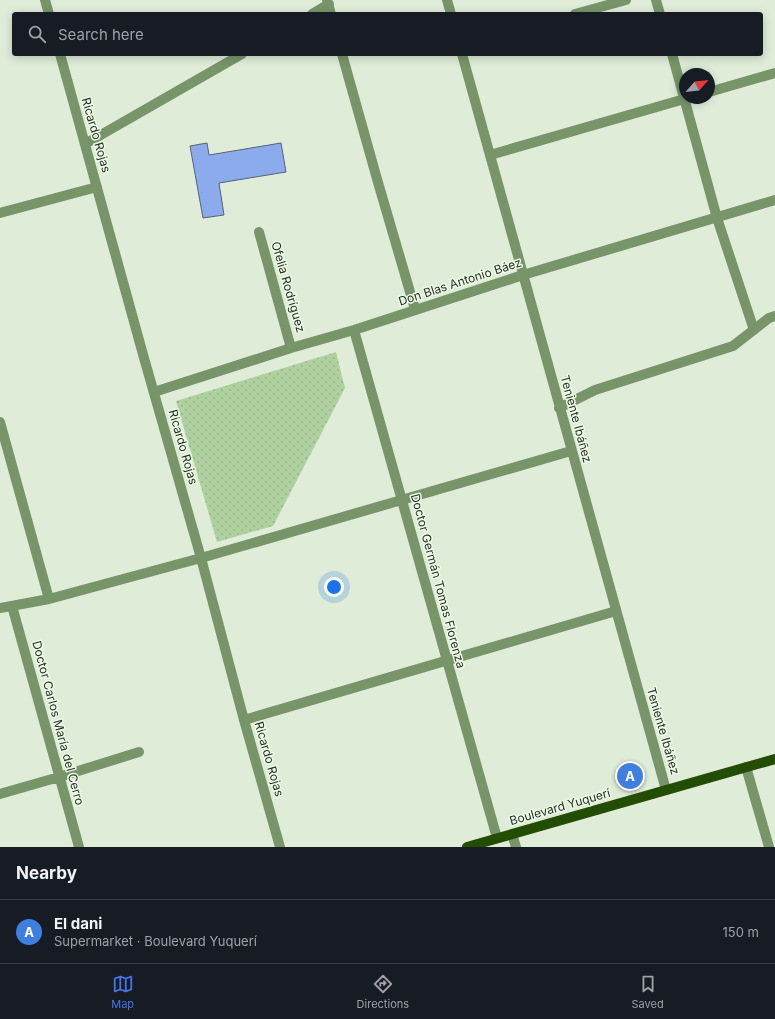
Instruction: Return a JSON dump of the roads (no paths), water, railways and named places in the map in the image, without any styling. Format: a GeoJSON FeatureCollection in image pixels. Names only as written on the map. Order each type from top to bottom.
{"type":"FeatureCollection","features":[{"type":"Feature","properties":{"kind":"main road","name":"Boulevard Yuquerí"},"geometry":{"type":"LineString","coordinates":[[467,847],[775,759]]}},
{"type":"Feature","properties":{"kind":"street"},"geometry":{"type":"LineString","coordinates":[[45,0],[48,12]]}},
{"type":"Feature","properties":{"kind":"street"},"geometry":{"type":"LineString","coordinates":[[447,0],[450,12]]}},
{"type":"Feature","properties":{"kind":"street"},"geometry":{"type":"LineString","coordinates":[[582,12],[626,0]]}},
{"type":"Feature","properties":{"kind":"street"},"geometry":{"type":"LineString","coordinates":[[656,0],[659,12]]}},
{"type":"Feature","properties":{"kind":"street"},"geometry":{"type":"LineString","coordinates":[[316,12],[329,6]]}},
{"type":"Feature","properties":{"kind":"street","name":"Ricardo Rojas"},"geometry":{"type":"LineString","coordinates":[[61,56],[280,847]]}},
{"type":"Feature","properties":{"kind":"street"},"geometry":{"type":"LineString","coordinates":[[85,144],[239,56]]}},
{"type":"Feature","properties":{"kind":"street"},"geometry":{"type":"LineString","coordinates":[[343,56],[415,309]]}},
{"type":"Feature","properties":{"kind":"street","name":"Teniente Ibáñez"},"geometry":{"type":"LineString","coordinates":[[463,56],[666,790]]}},
{"type":"Feature","properties":{"kind":"street"},"geometry":{"type":"LineString","coordinates":[[673,56],[679,76]]}},
{"type":"Feature","properties":{"kind":"street"},"geometry":{"type":"LineString","coordinates":[[715,90],[775,73]]}},
{"type":"Feature","properties":{"kind":"street"},"geometry":{"type":"LineString","coordinates":[[490,155],[679,100]]}},
{"type":"Feature","properties":{"kind":"street"},"geometry":{"type":"LineString","coordinates":[[688,104],[717,218],[754,330]]}},
{"type":"Feature","properties":{"kind":"street"},"geometry":{"type":"LineString","coordinates":[[0,213],[97,187]]}},
{"type":"Feature","properties":{"kind":"street","name":"Don Blas Antonio Báez"},"geometry":{"type":"LineString","coordinates":[[154,392],[291,348],[354,330],[523,275],[775,200]]}},
{"type":"Feature","properties":{"kind":"street","name":"Ofelia Rodríguez"},"geometry":{"type":"LineString","coordinates":[[259,232],[291,348]]}},
{"type":"Feature","properties":{"kind":"street"},"geometry":{"type":"LineString","coordinates":[[559,408],[595,390],[733,346],[769,318],[775,316]]}},
{"type":"Feature","properties":{"kind":"street","name":"Doctor Germán Tomas Florenza"},"geometry":{"type":"LineString","coordinates":[[354,330],[497,838]]}},
{"type":"Feature","properties":{"kind":"street"},"geometry":{"type":"LineString","coordinates":[[0,422],[49,599]]}},
{"type":"Feature","properties":{"kind":"street"},"geometry":{"type":"LineString","coordinates":[[0,608],[49,599],[201,558],[572,451]]}},
{"type":"Feature","properties":{"kind":"street","name":"Doctor Carlos María del Cerro"},"geometry":{"type":"LineString","coordinates":[[12,606],[79,847]]}},
{"type":"Feature","properties":{"kind":"street"},"geometry":{"type":"LineString","coordinates":[[244,720],[616,611]]}},
{"type":"Feature","properties":{"kind":"street"},"geometry":{"type":"LineString","coordinates":[[0,794],[139,752]]}},
{"type":"Feature","properties":{"kind":"street"},"geometry":{"type":"LineString","coordinates":[[746,767],[769,847]]}},
{"type":"Feature","properties":{"kind":"street"},"geometry":{"type":"LineString","coordinates":[[512,834],[516,847]]}},
{"type":"Feature","properties":{"kind":"place","name":"El dani"},"geometry":{"type":"Point","coordinates":[630,776]}}]}
